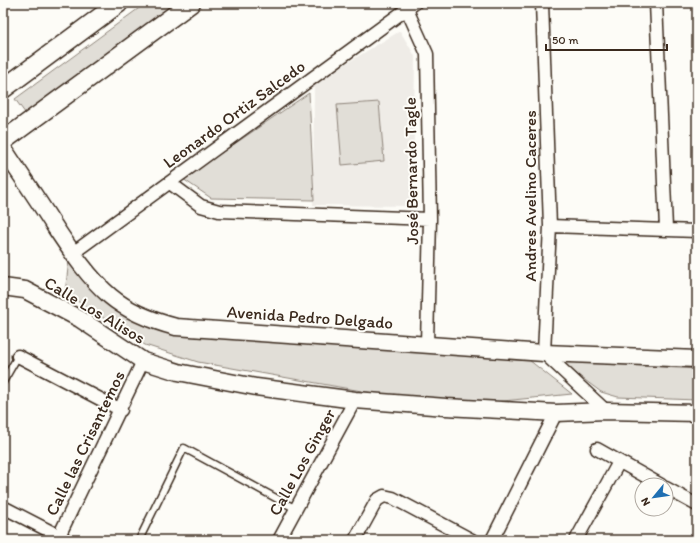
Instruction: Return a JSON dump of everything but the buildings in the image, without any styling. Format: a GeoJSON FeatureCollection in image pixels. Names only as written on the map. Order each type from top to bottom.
{"type":"FeatureCollection","features":[{"type":"Feature","properties":{"kind":"main road"},"geometry":{"type":"LineString","coordinates":[[3,89],[119,3]]}},
{"type":"Feature","properties":{"kind":"main road"},"geometry":{"type":"LineString","coordinates":[[3,141],[191,3]]}},
{"type":"Feature","properties":{"kind":"street","name":"Andres Avelino Caceres"},"geometry":{"type":"LineString","coordinates":[[542,3],[550,226],[544,353]]}},
{"type":"Feature","properties":{"kind":"street"},"geometry":{"type":"LineString","coordinates":[[656,3],[666,228]]}},
{"type":"Feature","properties":{"kind":"street","name":"Leonardo Ortiz Salcedo"},"geometry":{"type":"LineString","coordinates":[[73,253],[170,183],[409,5]]}},
{"type":"Feature","properties":{"kind":"street","name":"José Bernardo Tagle"},"geometry":{"type":"LineString","coordinates":[[409,5],[427,54],[430,219],[427,344]]}},
{"type":"Feature","properties":{"kind":"street","name":"Avenida Pedro Delgado"},"geometry":{"type":"LineString","coordinates":[[3,148],[73,253],[97,283],[111,297],[126,307],[159,322],[176,326],[544,353],[697,359]]}},
{"type":"Feature","properties":{"kind":"street"},"geometry":{"type":"LineString","coordinates":[[170,183],[201,206],[219,211],[430,219]]}},
{"type":"Feature","properties":{"kind":"street"},"geometry":{"type":"LineString","coordinates":[[550,226],[697,230]]}},
{"type":"Feature","properties":{"kind":"street","name":"Calle Los Alisos"},"geometry":{"type":"LineString","coordinates":[[3,287],[25,290],[80,320],[143,362]]}},
{"type":"Feature","properties":{"kind":"street"},"geometry":{"type":"LineString","coordinates":[[544,353],[606,411]]}},
{"type":"Feature","properties":{"kind":"street"},"geometry":{"type":"LineString","coordinates":[[18,356],[121,410]]}},
{"type":"Feature","properties":{"kind":"street"},"geometry":{"type":"LineString","coordinates":[[143,362],[178,372],[256,387],[355,400],[556,413],[606,411],[697,413]]}},
{"type":"Feature","properties":{"kind":"street","name":"Calle las Crisantemos"},"geometry":{"type":"LineString","coordinates":[[60,539],[143,362]]}},
{"type":"Feature","properties":{"kind":"street","name":"Calle Los Ginger"},"geometry":{"type":"LineString","coordinates":[[279,540],[355,400]]}},
{"type":"Feature","properties":{"kind":"street"},"geometry":{"type":"LineString","coordinates":[[492,540],[556,413]]}},
{"type":"Feature","properties":{"kind":"street"},"geometry":{"type":"LineString","coordinates":[[598,449],[646,477]]}},
{"type":"Feature","properties":{"kind":"street"},"geometry":{"type":"LineString","coordinates":[[576,540],[619,462]]}},
{"type":"Feature","properties":{"kind":"street"},"geometry":{"type":"LineString","coordinates":[[674,492],[697,505]]}},
{"type":"Feature","properties":{"kind":"street"},"geometry":{"type":"LineString","coordinates":[[355,540],[377,500],[384,496],[393,498],[472,540]]}},
{"type":"Feature","properties":{"kind":"street"},"geometry":{"type":"LineString","coordinates":[[3,507],[60,539]]}},
{"type":"Feature","properties":{"kind":"lane"},"geometry":{"type":"LineString","coordinates":[[3,382],[18,356]]}},
{"type":"Feature","properties":{"kind":"lane"},"geometry":{"type":"LineString","coordinates":[[139,540],[184,448],[296,509]]}},
{"type":"Feature","properties":{"kind":"shaded area"},"geometry":{"type":"Polygon","coordinates":[[[146,3],[187,3],[28,117],[15,99],[146,3]]]}},
{"type":"Feature","properties":{"kind":"shaded area"},"geometry":{"type":"Polygon","coordinates":[[[400,31],[415,56],[413,206],[313,205],[314,83],[400,31]]]}},
{"type":"Feature","properties":{"kind":"shaded area"},"geometry":{"type":"Polygon","coordinates":[[[309,93],[314,200],[211,198],[183,179],[309,93]]]}},
{"type":"Feature","properties":{"kind":"shaded area"},"geometry":{"type":"Polygon","coordinates":[[[379,102],[384,161],[342,165],[337,105],[379,102]]]}},
{"type":"Feature","properties":{"kind":"shaded area"},"geometry":{"type":"Polygon","coordinates":[[[69,260],[169,332],[529,360],[572,394],[493,402],[401,398],[198,362],[145,345],[65,293],[69,260]]]}},
{"type":"Feature","properties":{"kind":"shaded area"},"geometry":{"type":"Polygon","coordinates":[[[559,361],[697,369],[697,400],[618,397],[601,392],[559,361]]]}}]}
